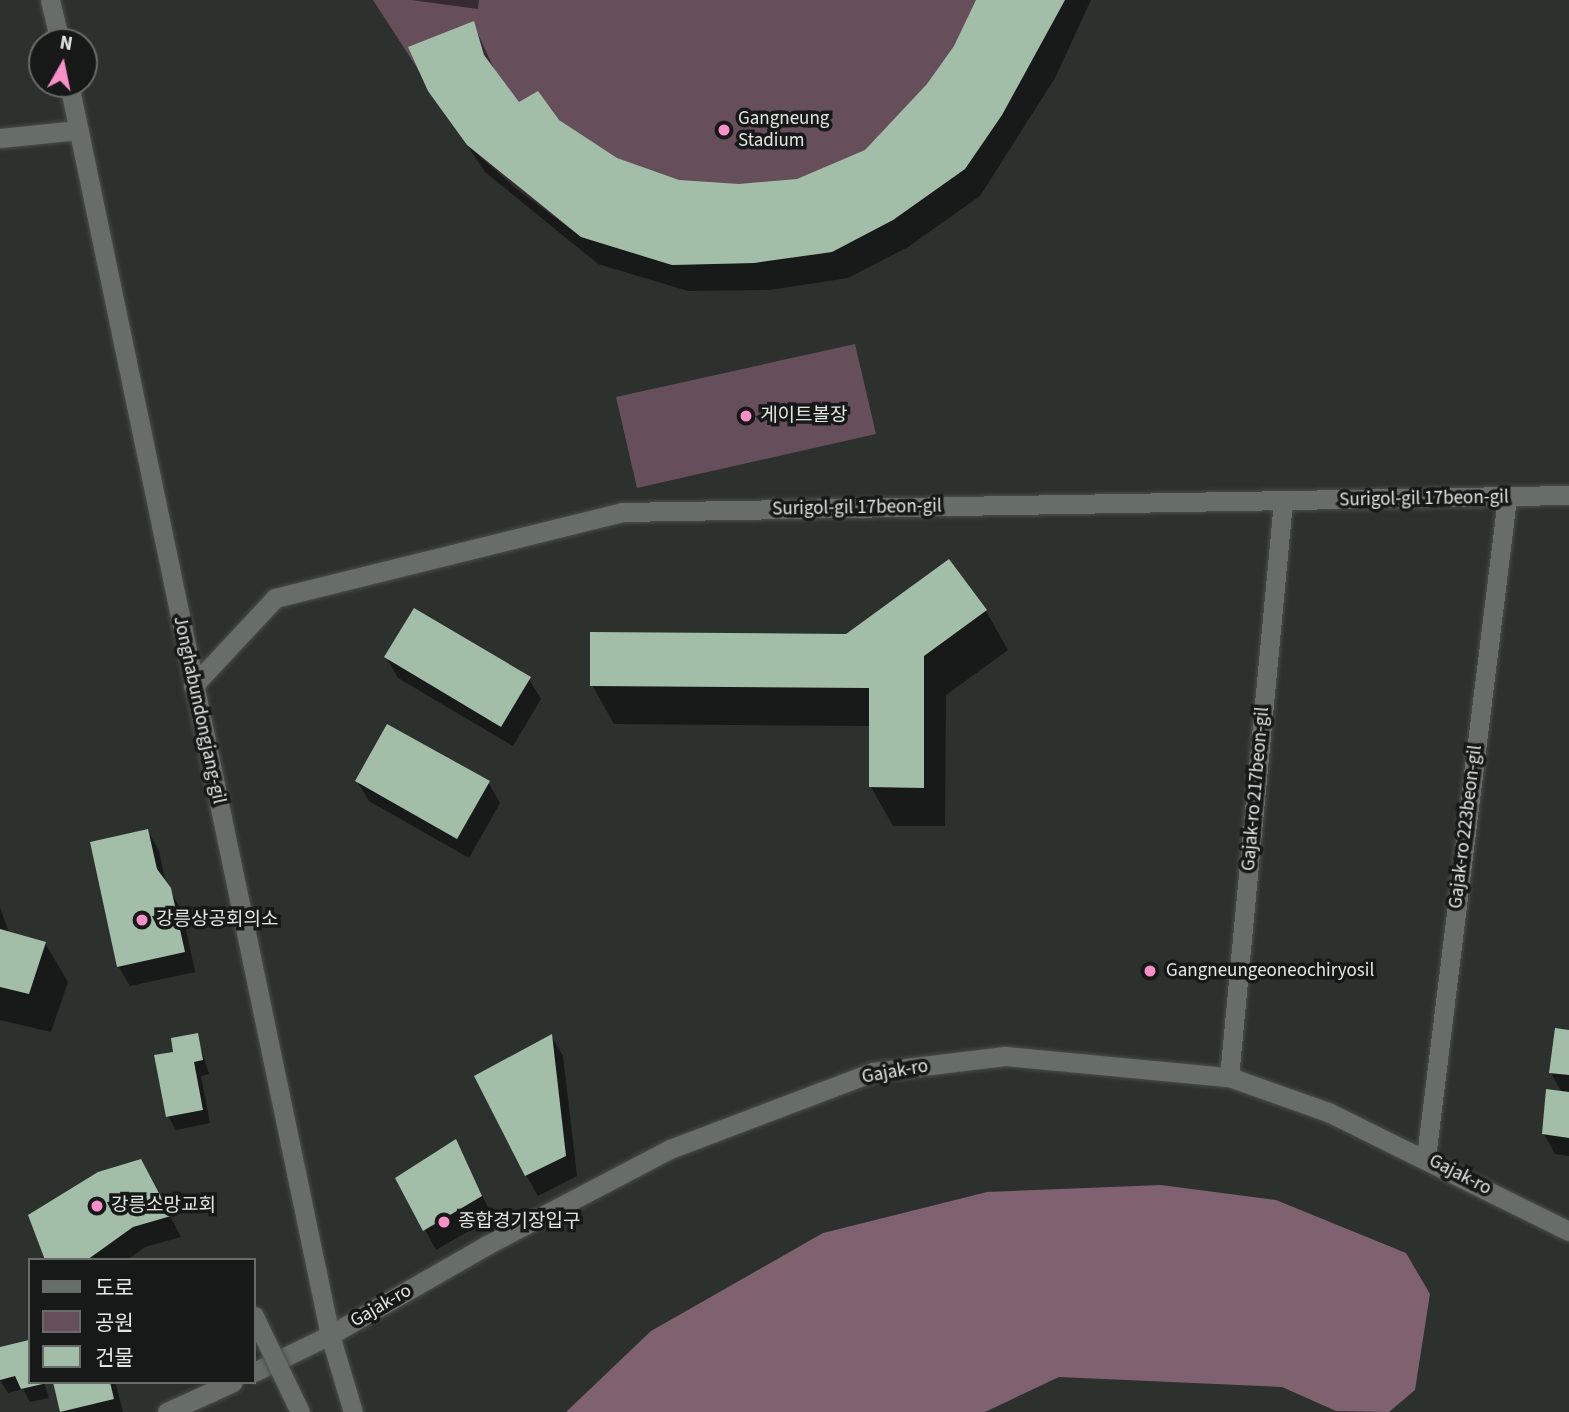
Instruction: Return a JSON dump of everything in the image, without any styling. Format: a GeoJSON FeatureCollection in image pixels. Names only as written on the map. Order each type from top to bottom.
{"type":"FeatureCollection","features":[{"type":"Feature","properties":{"kind":"street"},"geometry":{"type":"LineString","coordinates":[[50,0],[57,28]]}},
{"type":"Feature","properties":{"kind":"street","name":"Jonghabundongjang-gil"},"geometry":{"type":"LineString","coordinates":[[72,98],[330,1335],[353,1412]]}},
{"type":"Feature","properties":{"kind":"street"},"geometry":{"type":"LineString","coordinates":[[0,138],[79,130]]}},
{"type":"Feature","properties":{"kind":"street","name":"Surigol-gil 17beon-gil"},"geometry":{"type":"LineString","coordinates":[[193,686],[275,598],[622,512],[1569,495]]}},
{"type":"Feature","properties":{"kind":"street","name":"Gajak-ro 223beon-gil"},"geometry":{"type":"LineString","coordinates":[[1426,1157],[1507,498]]}},
{"type":"Feature","properties":{"kind":"street","name":"Gajak-ro 217beon-gil"},"geometry":{"type":"LineString","coordinates":[[1228,1077],[1283,501]]}},
{"type":"Feature","properties":{"kind":"street","name":"Gajak-ro"},"geometry":{"type":"LineString","coordinates":[[256,1371],[330,1335],[487,1245],[670,1149],[873,1072],[1006,1056],[1228,1077],[1328,1112],[1426,1157],[1569,1231]]}},
{"type":"Feature","properties":{"kind":"street"},"geometry":{"type":"LineString","coordinates":[[256,1320],[300,1412]]}},
{"type":"Feature","properties":{"kind":"street"},"geometry":{"type":"LineString","coordinates":[[167,1412],[229,1384]]}},
{"type":"Feature","properties":{"kind":"green space","name":"Gangneung Stadium"},"geometry":{"type":"Polygon","coordinates":[[[373,0],[1065,0],[1002,115],[965,169],[893,220],[832,252],[754,263],[672,265],[581,237],[515,188],[467,145],[373,0]]]}},
{"type":"Feature","properties":{"kind":"green space","name":"게이트볼장"},"geometry":{"type":"Polygon","coordinates":[[[855,344],[876,434],[637,488],[616,397],[855,344]]]}},
{"type":"Feature","properties":{"kind":"shaded area"},"geometry":{"type":"Polygon","coordinates":[[[1161,1185],[1276,1200],[1406,1253],[1430,1294],[1415,1390],[1389,1412],[1336,1411],[1282,1387],[1059,1377],[985,1412],[566,1412],[651,1331],[823,1233],[987,1192],[1161,1185]]]}},
{"type":"Feature","properties":{"kind":"building"},"geometry":{"type":"Polygon","coordinates":[[[976,0],[1065,0],[1002,115],[965,169],[893,220],[832,252],[754,263],[672,265],[581,237],[467,145],[428,91],[408,47],[474,21],[484,55],[519,102],[538,91],[559,120],[617,158],[679,180],[739,184],[797,179],[865,150],[927,84],[954,46],[976,0]]]}},
{"type":"Feature","properties":{"kind":"building"},"geometry":{"type":"Polygon","coordinates":[[[949,559],[987,610],[924,656],[924,788],[869,787],[869,688],[590,686],[590,632],[846,634],[949,559]]]}},
{"type":"Feature","properties":{"kind":"building"},"geometry":{"type":"Polygon","coordinates":[[[414,608],[531,677],[501,727],[384,657],[414,608]]]}},
{"type":"Feature","properties":{"kind":"building"},"geometry":{"type":"Polygon","coordinates":[[[387,724],[490,781],[457,839],[355,781],[387,724]]]}},
{"type":"Feature","properties":{"kind":"building","name":"강릉상공회의소"},"geometry":{"type":"Polygon","coordinates":[[[148,829],[157,869],[171,888],[185,952],[117,967],[90,842],[148,829]]]}},
{"type":"Feature","properties":{"kind":"building"},"geometry":{"type":"Polygon","coordinates":[[[0,929],[46,942],[29,994],[0,987],[0,929]]]}},
{"type":"Feature","properties":{"kind":"building"},"geometry":{"type":"Polygon","coordinates":[[[1555,1028],[1569,1030],[1569,1075],[1549,1073],[1555,1028]]]}},
{"type":"Feature","properties":{"kind":"building"},"geometry":{"type":"Polygon","coordinates":[[[198,1033],[203,1060],[194,1062],[203,1110],[166,1117],[154,1055],[173,1052],[171,1038],[198,1033]]]}},
{"type":"Feature","properties":{"kind":"building"},"geometry":{"type":"Polygon","coordinates":[[[552,1034],[566,1156],[525,1176],[474,1076],[552,1034]]]}},
{"type":"Feature","properties":{"kind":"building"},"geometry":{"type":"Polygon","coordinates":[[[1546,1089],[1569,1092],[1569,1138],[1542,1134],[1546,1089]]]}},
{"type":"Feature","properties":{"kind":"building"},"geometry":{"type":"Polygon","coordinates":[[[456,1139],[482,1196],[423,1231],[395,1178],[456,1139]]]}},
{"type":"Feature","properties":{"kind":"building"},"geometry":{"type":"Polygon","coordinates":[[[141,1159],[171,1216],[133,1227],[90,1258],[44,1258],[28,1215],[98,1172],[141,1159]]]}},
{"type":"Feature","properties":{"kind":"building"},"geometry":{"type":"Polygon","coordinates":[[[28,1340],[28,1384],[43,1384],[21,1389],[15,1376],[0,1380],[0,1347],[28,1340]]]}},
{"type":"Feature","properties":{"kind":"building"},"geometry":{"type":"Polygon","coordinates":[[[53,1384],[110,1384],[114,1399],[60,1412],[53,1384]]]}},
{"type":"Feature","properties":{"kind":"place","name":"Gangneung Stadium"},"geometry":{"type":"Point","coordinates":[724,130]}},
{"type":"Feature","properties":{"kind":"place","name":"게이트볼장"},"geometry":{"type":"Point","coordinates":[746,416]}},
{"type":"Feature","properties":{"kind":"place","name":"강릉상공회의소"},"geometry":{"type":"Point","coordinates":[142,920]}},
{"type":"Feature","properties":{"kind":"place","name":"Gangneungeoneochiryosil"},"geometry":{"type":"Point","coordinates":[1150,971]}},
{"type":"Feature","properties":{"kind":"place","name":"강릉소망교회"},"geometry":{"type":"Point","coordinates":[97,1206]}},
{"type":"Feature","properties":{"kind":"place","name":"종합경기장입구"},"geometry":{"type":"Point","coordinates":[444,1222]}}]}
